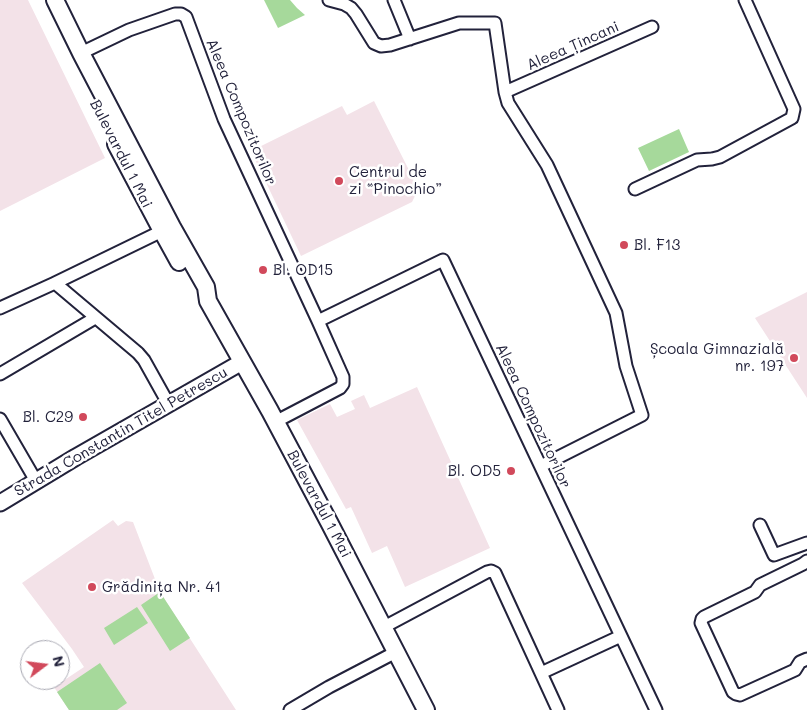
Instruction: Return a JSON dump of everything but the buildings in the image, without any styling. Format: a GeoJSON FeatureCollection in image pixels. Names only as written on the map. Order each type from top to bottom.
{"type":"FeatureCollection","features":[{"type":"Feature","properties":{"kind":"main road","name":"Bulevardul 1 Mai"},"geometry":{"type":"LineString","coordinates":[[44,0],[162,232],[197,292],[208,300]]}},
{"type":"Feature","properties":{"kind":"main road","name":"Bulevardul 1 Mai"},"geometry":{"type":"LineString","coordinates":[[55,0],[172,227],[206,287],[208,300],[276,422],[426,710]]}},
{"type":"Feature","properties":{"kind":"street"},"geometry":{"type":"LineString","coordinates":[[329,0],[351,8],[374,43],[382,46],[459,23],[495,23],[508,103],[548,165],[616,313],[626,366],[642,415],[541,466]]}},
{"type":"Feature","properties":{"kind":"street"},"geometry":{"type":"LineString","coordinates":[[394,0],[410,39]]}},
{"type":"Feature","properties":{"kind":"street"},"geometry":{"type":"LineString","coordinates":[[635,189],[697,160],[720,157],[792,118],[794,109],[745,0]]}},
{"type":"Feature","properties":{"kind":"street","name":"Aleea Compozitorilor"},"geometry":{"type":"LineString","coordinates":[[81,52],[129,30],[176,14],[186,17],[224,119],[343,377],[343,384],[340,388],[276,422]]}},
{"type":"Feature","properties":{"kind":"street","name":"Aleea Țincani"},"geometry":{"type":"LineString","coordinates":[[505,92],[652,28]]}},
{"type":"Feature","properties":{"kind":"street"},"geometry":{"type":"LineString","coordinates":[[0,308],[162,232]]}},
{"type":"Feature","properties":{"kind":"street","name":"Aleea Compozitorilor"},"geometry":{"type":"LineString","coordinates":[[318,321],[443,260],[656,710]]}},
{"type":"Feature","properties":{"kind":"street"},"geometry":{"type":"LineString","coordinates":[[54,283],[138,352],[168,403]]}},
{"type":"Feature","properties":{"kind":"street"},"geometry":{"type":"LineString","coordinates":[[0,374],[95,318]]}},
{"type":"Feature","properties":{"kind":"street","name":"Strada Constantin Titel Petrescu"},"geometry":{"type":"LineString","coordinates":[[0,503],[168,403],[242,362]]}},
{"type":"Feature","properties":{"kind":"street"},"geometry":{"type":"LineString","coordinates":[[2,426],[36,481]]}},
{"type":"Feature","properties":{"kind":"street"},"geometry":{"type":"LineString","coordinates":[[760,525],[774,555],[807,543]]}},
{"type":"Feature","properties":{"kind":"street"},"geometry":{"type":"LineString","coordinates":[[807,561],[760,585],[756,592],[704,617],[701,623],[733,692],[736,694],[740,695],[794,670],[800,662],[807,659]]}},
{"type":"Feature","properties":{"kind":"street"},"geometry":{"type":"LineString","coordinates":[[384,627],[491,571],[497,576],[558,710]]}},
{"type":"Feature","properties":{"kind":"street"},"geometry":{"type":"LineString","coordinates":[[541,673],[621,636]]}},
{"type":"Feature","properties":{"kind":"street"},"geometry":{"type":"LineString","coordinates":[[297,708],[328,687],[396,652]]}},
{"type":"Feature","properties":{"kind":"shaded area"},"geometry":{"type":"Polygon","coordinates":[[[0,0],[28,0],[105,158],[0,211],[0,0]]]}},
{"type":"Feature","properties":{"kind":"shaded area","name":"Centrul de zi “Pinochio”"},"geometry":{"type":"Polygon","coordinates":[[[374,101],[413,178],[416,194],[412,202],[301,256],[251,151],[342,106],[347,115],[374,101]]]}},
{"type":"Feature","properties":{"kind":"shaded area","name":"Școala Gimnazială nr. 197"},"geometry":{"type":"Polygon","coordinates":[[[807,292],[807,398],[755,318],[807,292]]]}},
{"type":"Feature","properties":{"kind":"shaded area"},"geometry":{"type":"Polygon","coordinates":[[[417,387],[490,548],[405,587],[387,546],[372,553],[351,507],[346,509],[297,420],[330,404],[337,417],[355,409],[351,401],[364,395],[370,408],[417,387]]]}},
{"type":"Feature","properties":{"kind":"shaded area"},"geometry":{"type":"Polygon","coordinates":[[[113,520],[118,526],[126,521],[133,522],[160,592],[236,710],[69,710],[56,690],[70,690],[70,676],[84,667],[70,646],[70,640],[65,640],[22,583],[113,520]]]}},
{"type":"Feature","properties":{"kind":"green space"},"geometry":{"type":"Polygon","coordinates":[[[264,0],[290,0],[305,15],[278,28],[264,0]]]}},
{"type":"Feature","properties":{"kind":"green space"},"geometry":{"type":"Polygon","coordinates":[[[679,129],[689,152],[649,171],[638,148],[679,129]]]}},
{"type":"Feature","properties":{"kind":"green space"},"geometry":{"type":"Polygon","coordinates":[[[160,592],[190,638],[170,651],[141,605],[160,592]]]}},
{"type":"Feature","properties":{"kind":"green space"},"geometry":{"type":"Polygon","coordinates":[[[137,607],[148,623],[114,645],[104,628],[137,607]]]}},
{"type":"Feature","properties":{"kind":"green space"},"geometry":{"type":"Polygon","coordinates":[[[100,663],[127,703],[117,710],[69,710],[57,692],[60,690],[70,690],[70,683],[100,663]]]}},
{"type":"Feature","properties":{"kind":"place","name":"Centrul de zi “Pinochio”"},"geometry":{"type":"Point","coordinates":[339,181]}},
{"type":"Feature","properties":{"kind":"place","name":"Bl. F13"},"geometry":{"type":"Point","coordinates":[624,245]}},
{"type":"Feature","properties":{"kind":"place","name":"Bl. OD15"},"geometry":{"type":"Point","coordinates":[263,270]}},
{"type":"Feature","properties":{"kind":"place","name":"Școala Gimnazială nr. 197"},"geometry":{"type":"Point","coordinates":[794,358]}},
{"type":"Feature","properties":{"kind":"place","name":"Bl. C29"},"geometry":{"type":"Point","coordinates":[83,417]}},
{"type":"Feature","properties":{"kind":"place","name":"Bl. OD5"},"geometry":{"type":"Point","coordinates":[511,471]}},
{"type":"Feature","properties":{"kind":"place","name":"Grădinița Nr. 41"},"geometry":{"type":"Point","coordinates":[92,587]}}]}
